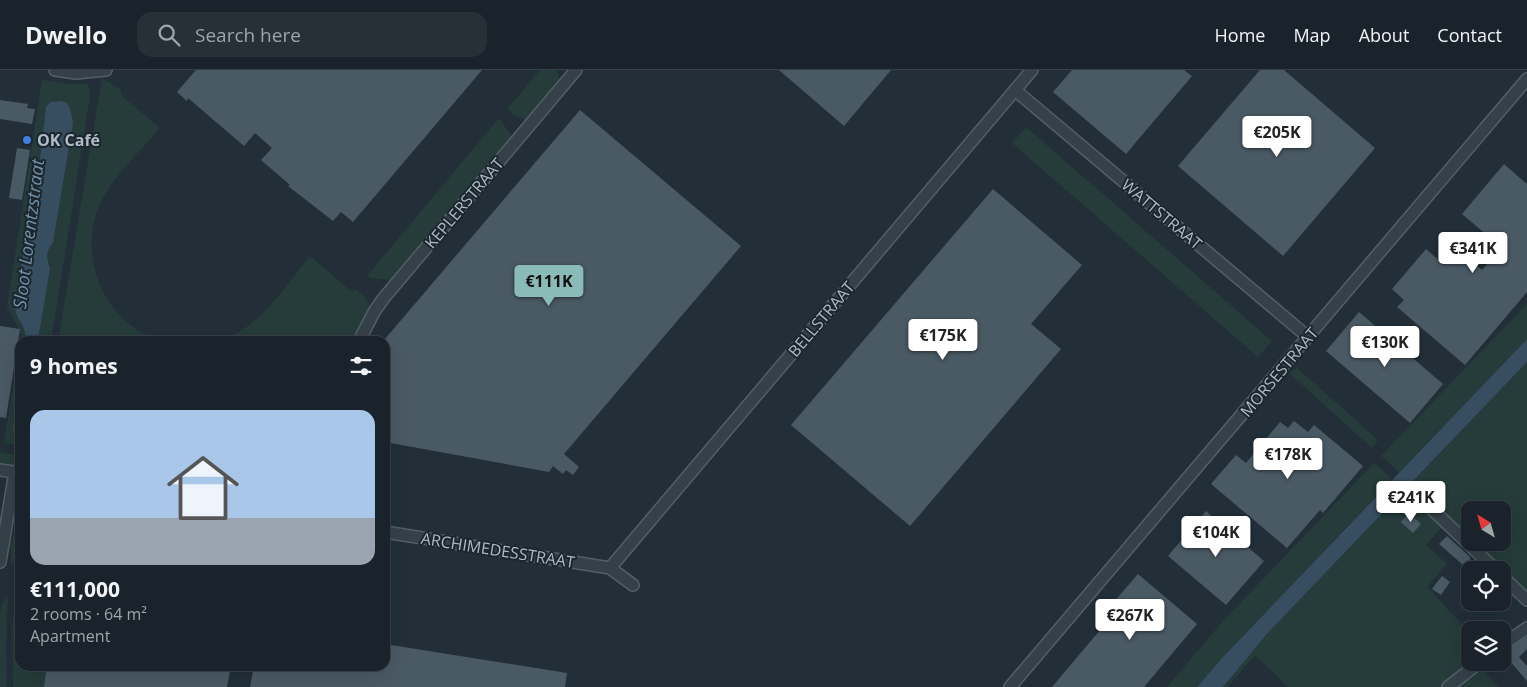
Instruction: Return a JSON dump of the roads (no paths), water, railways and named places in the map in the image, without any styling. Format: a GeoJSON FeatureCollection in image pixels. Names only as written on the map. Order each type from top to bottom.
{"type":"FeatureCollection","features":[{"type":"Feature","properties":{"kind":"street"},"geometry":{"type":"LineString","coordinates":[[56,70],[76,73],[106,70]]}},
{"type":"Feature","properties":{"kind":"street","name":"KEPLERSTRAAT"},"geometry":{"type":"LineString","coordinates":[[361,336],[383,299],[576,70]]}},
{"type":"Feature","properties":{"kind":"street","name":"BELLSTRAAT"},"geometry":{"type":"LineString","coordinates":[[610,568],[1032,70]]}},
{"type":"Feature","properties":{"kind":"street","name":"MORSESTRAAT"},"geometry":{"type":"LineString","coordinates":[[1010,687],[1527,79]]}},
{"type":"Feature","properties":{"kind":"street","name":"WATTSTRAAT"},"geometry":{"type":"LineString","coordinates":[[1015,90],[1308,337]]}},
{"type":"Feature","properties":{"kind":"street"},"geometry":{"type":"LineString","coordinates":[[0,470],[15,473]]}},
{"type":"Feature","properties":{"kind":"street"},"geometry":{"type":"LineString","coordinates":[[0,562],[15,483]]}},
{"type":"Feature","properties":{"kind":"street"},"geometry":{"type":"LineString","coordinates":[[1420,498],[1486,561]]}},
{"type":"Feature","properties":{"kind":"street","name":"ARCHIMEDESSTRAAT"},"geometry":{"type":"LineString","coordinates":[[390,533],[610,568]]}},
{"type":"Feature","properties":{"kind":"street"},"geometry":{"type":"LineString","coordinates":[[610,568],[633,585]]}},
{"type":"Feature","properties":{"kind":"street"},"geometry":{"type":"LineString","coordinates":[[1511,585],[1527,600]]}},
{"type":"Feature","properties":{"kind":"street"},"geometry":{"type":"LineString","coordinates":[[1511,639],[1527,628]]}},
{"type":"Feature","properties":{"kind":"street"},"geometry":{"type":"LineString","coordinates":[[1448,687],[1468,671]]}},
{"type":"Feature","properties":{"kind":"water","name":"Sloot Lorentzstraat"},"geometry":{"type":"Polygon","coordinates":[[[60,101],[67,103],[73,123],[53,243],[47,255],[50,268],[39,336],[25,336],[25,331],[15,308],[25,240],[40,209],[38,176],[46,107],[50,102],[60,101]]]}},
{"type":"Feature","properties":{"kind":"water"},"geometry":{"type":"Polygon","coordinates":[[[1527,339],[1527,362],[1266,635],[1223,687],[1197,687],[1222,658],[1527,339]]]}},
{"type":"Feature","properties":{"kind":"water"},"geometry":{"type":"Polygon","coordinates":[[[15,416],[15,432],[13,430],[15,416]]]}},
{"type":"Feature","properties":{"kind":"place","name":"OK Café"},"geometry":{"type":"Point","coordinates":[27,140]}}]}
